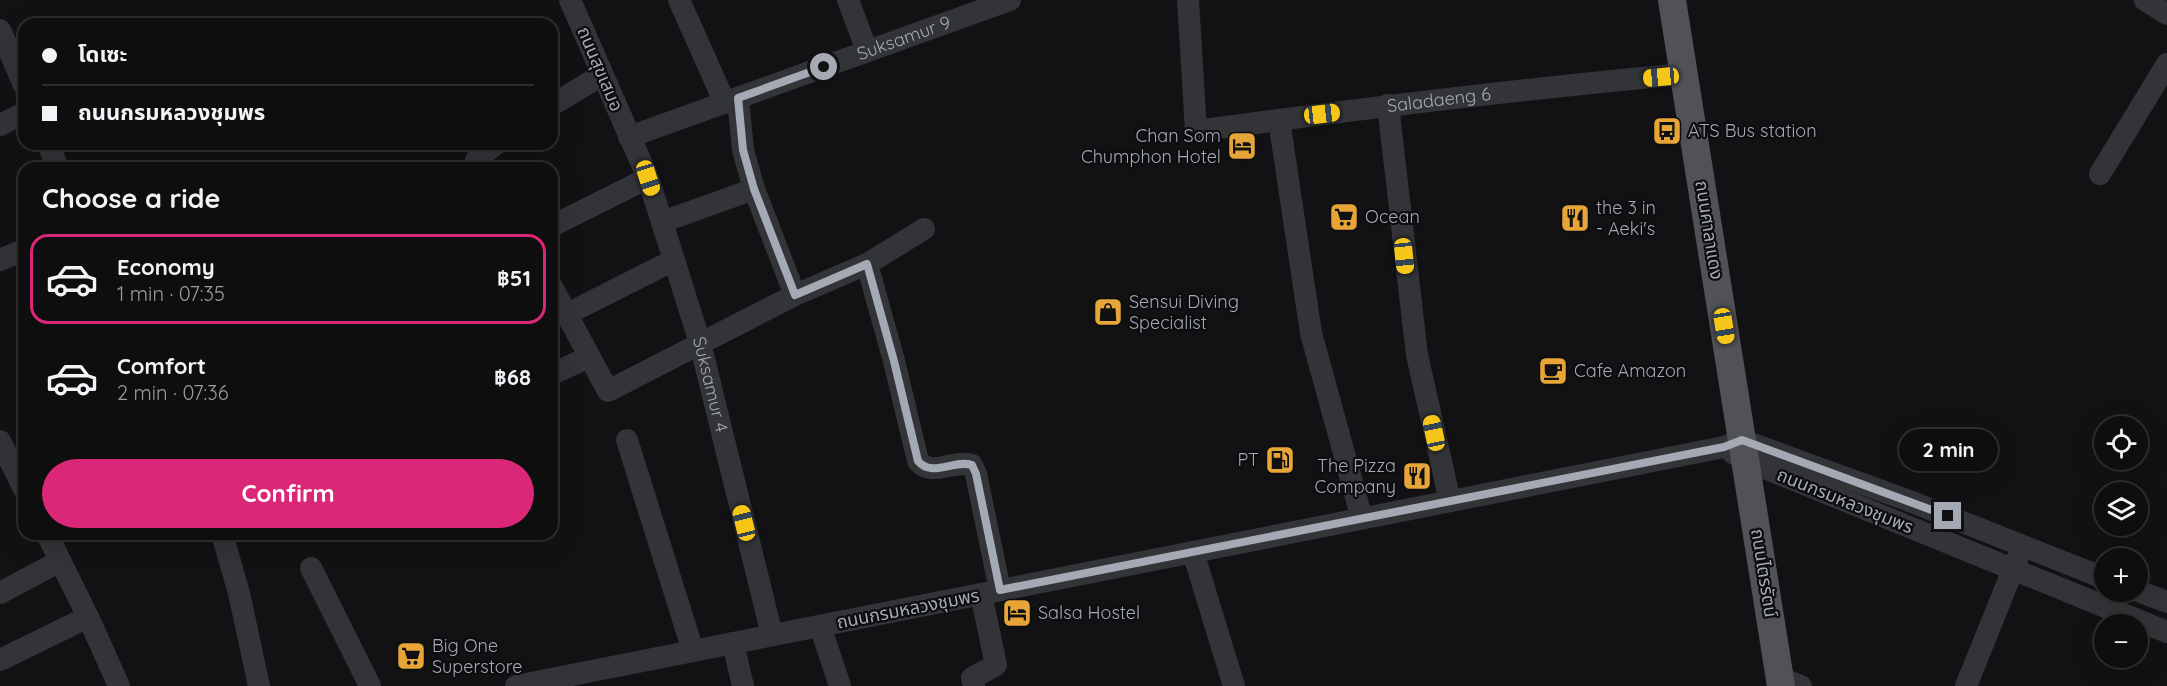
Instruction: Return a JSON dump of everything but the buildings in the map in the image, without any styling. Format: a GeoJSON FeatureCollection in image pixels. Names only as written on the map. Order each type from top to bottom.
{"type":"FeatureCollection","features":[{"type":"Feature","properties":{"kind":"main road","name":"ถนนศาลาแดง"},"geometry":{"type":"LineString","coordinates":[[1672,0],[1737,449]]}},
{"type":"Feature","properties":{"kind":"main road","name":"ถนนไตรรัตน์"},"geometry":{"type":"LineString","coordinates":[[1737,449],[1787,683]]}},
{"type":"Feature","properties":{"kind":"street","name":"ถนนสุขเสมอ"},"geometry":{"type":"LineString","coordinates":[[570,0],[629,137]]}},
{"type":"Feature","properties":{"kind":"street"},"geometry":{"type":"LineString","coordinates":[[679,0],[731,101],[754,189],[795,295]]}},
{"type":"Feature","properties":{"kind":"street"},"geometry":{"type":"LineString","coordinates":[[848,0],[867,51]]}},
{"type":"Feature","properties":{"kind":"street","name":"Saladaeng 6"},"geometry":{"type":"LineString","coordinates":[[1188,0],[1196,131],[1388,105],[1545,87],[1684,75]]}},
{"type":"Feature","properties":{"kind":"street"},"geometry":{"type":"LineString","coordinates":[[2145,0],[2167,14]]}},
{"type":"Feature","properties":{"kind":"street","name":"Suksamur 9"},"geometry":{"type":"LineString","coordinates":[[629,137],[1006,1]]}},
{"type":"Feature","properties":{"kind":"street"},"geometry":{"type":"LineString","coordinates":[[0,30],[18,72]]}},
{"type":"Feature","properties":{"kind":"street"},"geometry":{"type":"LineString","coordinates":[[2100,174],[2167,64]]}},
{"type":"Feature","properties":{"kind":"street"},"geometry":{"type":"LineString","coordinates":[[558,101],[602,75]]}},
{"type":"Feature","properties":{"kind":"street"},"geometry":{"type":"LineString","coordinates":[[1388,105],[1417,355],[1450,501]]}},
{"type":"Feature","properties":{"kind":"street"},"geometry":{"type":"LineString","coordinates":[[0,125],[18,116]]}},
{"type":"Feature","properties":{"kind":"street"},"geometry":{"type":"LineString","coordinates":[[1279,120],[1311,333],[1362,519]]}},
{"type":"Feature","properties":{"kind":"street","name":"Suksamur 4"},"geometry":{"type":"LineString","coordinates":[[629,137],[648,178],[700,344],[772,635]]}},
{"type":"Feature","properties":{"kind":"street"},"geometry":{"type":"LineString","coordinates":[[481,162],[491,150]]}},
{"type":"Feature","properties":{"kind":"street"},"geometry":{"type":"LineString","coordinates":[[558,223],[648,178]]}},
{"type":"Feature","properties":{"kind":"street"},"geometry":{"type":"LineString","coordinates":[[662,222],[754,189]]}},
{"type":"Feature","properties":{"kind":"street"},"geometry":{"type":"LineString","coordinates":[[558,298],[608,391],[795,295],[867,264],[924,229]]}},
{"type":"Feature","properties":{"kind":"street"},"geometry":{"type":"LineString","coordinates":[[0,260],[18,252]]}},
{"type":"Feature","properties":{"kind":"street"},"geometry":{"type":"LineString","coordinates":[[567,314],[674,260]]}},
{"type":"Feature","properties":{"kind":"street"},"geometry":{"type":"LineString","coordinates":[[867,264],[894,361],[918,461],[923,467],[931,469],[963,462],[972,465],[976,474],[991,592],[996,665],[972,678],[974,686]]}},
{"type":"Feature","properties":{"kind":"street"},"geometry":{"type":"LineString","coordinates":[[558,371],[589,357]]}},
{"type":"Feature","properties":{"kind":"street"},"geometry":{"type":"LineString","coordinates":[[627,440],[693,651]]}},
{"type":"Feature","properties":{"kind":"street"},"geometry":{"type":"LineString","coordinates":[[0,441],[18,477]]}},
{"type":"Feature","properties":{"kind":"street","name":"ถนนกรมหลวงชุมพร"},"geometry":{"type":"LineString","coordinates":[[1737,449],[1897,522],[2167,632]]}},
{"type":"Feature","properties":{"kind":"street","name":"ถนนกรมหลวงชุมพร"},"geometry":{"type":"LineString","coordinates":[[516,686],[1450,501],[1737,449],[1906,500],[2094,574]]}},
{"type":"Feature","properties":{"kind":"street"},"geometry":{"type":"LineString","coordinates":[[1897,522],[1906,500]]}},
{"type":"Feature","properties":{"kind":"street"},"geometry":{"type":"LineString","coordinates":[[50,540],[119,686]]}},
{"type":"Feature","properties":{"kind":"street"},"geometry":{"type":"LineString","coordinates":[[224,540],[239,593],[259,686]]}},
{"type":"Feature","properties":{"kind":"street"},"geometry":{"type":"LineString","coordinates":[[1966,686],[2022,546]]}},
{"type":"Feature","properties":{"kind":"street"},"geometry":{"type":"LineString","coordinates":[[1193,552],[1234,686]]}},
{"type":"Feature","properties":{"kind":"street"},"geometry":{"type":"LineString","coordinates":[[0,593],[60,561]]}},
{"type":"Feature","properties":{"kind":"street"},"geometry":{"type":"LineString","coordinates":[[311,568],[370,686]]}},
{"type":"Feature","properties":{"kind":"street"},"geometry":{"type":"LineString","coordinates":[[2148,595],[2167,602]]}},
{"type":"Feature","properties":{"kind":"street"},"geometry":{"type":"LineString","coordinates":[[0,660],[88,617]]}},
{"type":"Feature","properties":{"kind":"street"},"geometry":{"type":"LineString","coordinates":[[820,626],[840,686]]}},
{"type":"Feature","properties":{"kind":"street"},"geometry":{"type":"LineString","coordinates":[[733,643],[743,686]]}},
{"type":"Feature","properties":{"kind":"place","name":"ATS Bus station"},"geometry":{"type":"Point","coordinates":[1667,131]}},
{"type":"Feature","properties":{"kind":"place","name":"Chan Som Chumphon Hotel"},"geometry":{"type":"Point","coordinates":[1242,146]}},
{"type":"Feature","properties":{"kind":"place","name":"Ocean"},"geometry":{"type":"Point","coordinates":[1344,217]}},
{"type":"Feature","properties":{"kind":"place","name":"the 3 in - Aeki's"},"geometry":{"type":"Point","coordinates":[1575,218]}},
{"type":"Feature","properties":{"kind":"place","name":"Sensui Diving Specialist"},"geometry":{"type":"Point","coordinates":[1108,312]}},
{"type":"Feature","properties":{"kind":"place","name":"Cafe Amazon"},"geometry":{"type":"Point","coordinates":[1553,371]}},
{"type":"Feature","properties":{"kind":"place","name":"PT"},"geometry":{"type":"Point","coordinates":[1280,460]}},
{"type":"Feature","properties":{"kind":"place","name":"The Pizza Company"},"geometry":{"type":"Point","coordinates":[1417,476]}},
{"type":"Feature","properties":{"kind":"place","name":"Salsa Hostel"},"geometry":{"type":"Point","coordinates":[1017,613]}},
{"type":"Feature","properties":{"kind":"place","name":"Big One Superstore"},"geometry":{"type":"Point","coordinates":[411,656]}},
{"type":"Feature","properties":{"kind":"route"},"geometry":{"type":"LineString","coordinates":[[824,67],[738,98],[743,150],[754,189],[795,295],[867,264],[894,361],[918,461],[923,467],[931,469],[963,462],[972,465],[976,474],[1000,590],[1724,447],[1742,440],[1948,516]]}}]}
